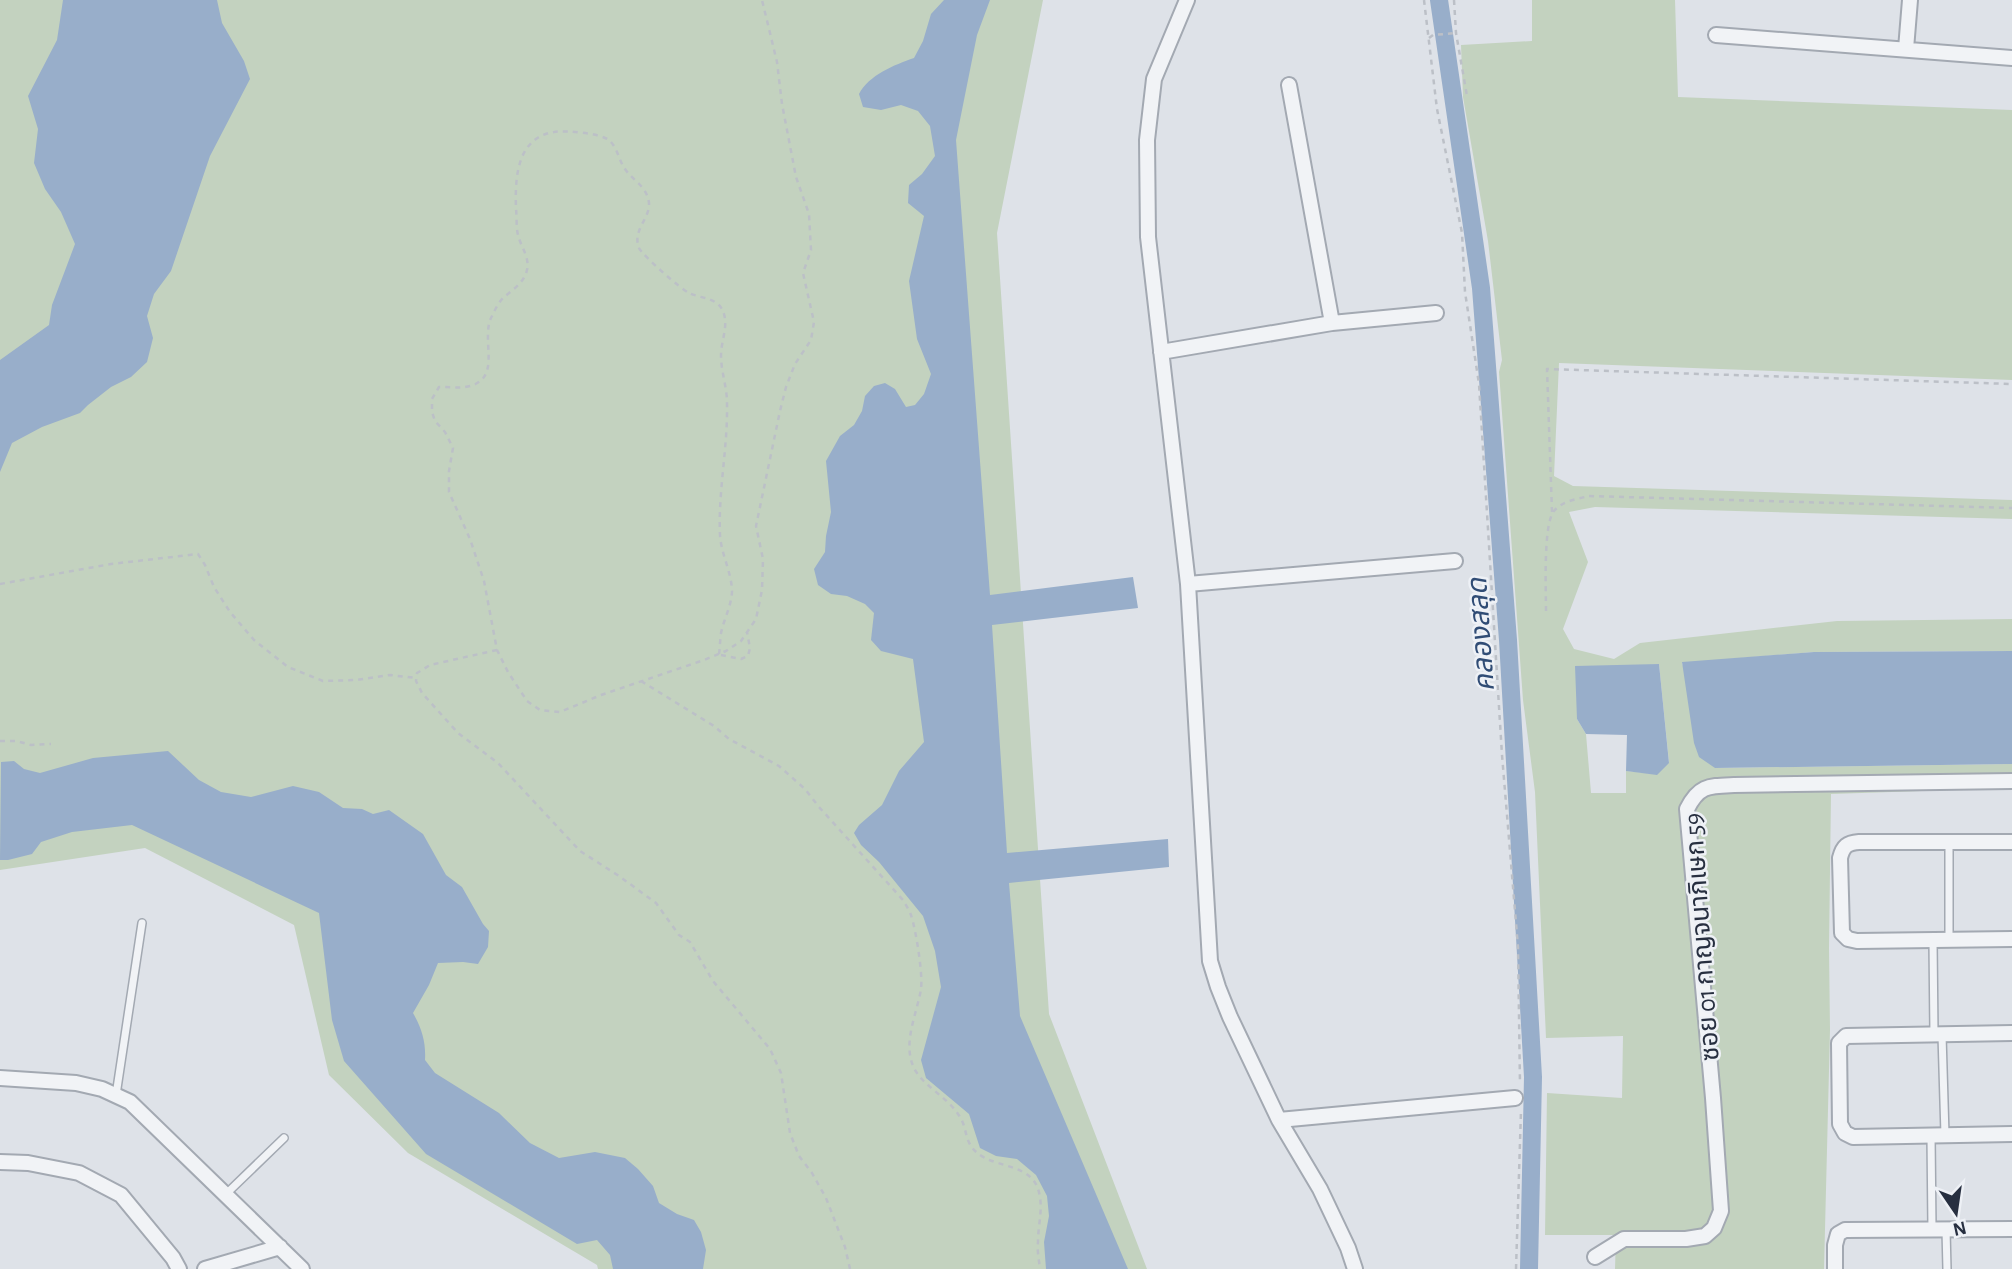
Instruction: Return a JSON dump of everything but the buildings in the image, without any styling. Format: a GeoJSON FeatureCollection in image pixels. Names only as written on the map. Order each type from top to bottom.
{"type":"FeatureCollection","features":[{"type":"Feature","properties":{"kind":"street"},"geometry":{"type":"LineString","coordinates":[[1187,0],[1154,79],[1147,140],[1148,237],[1188,584],[1210,961],[1230,1017],[1279,1120],[1320,1189],[1355,1269]]}},
{"type":"Feature","properties":{"kind":"street"},"geometry":{"type":"LineString","coordinates":[[1906,49],[1910,0]]}},
{"type":"Feature","properties":{"kind":"street"},"geometry":{"type":"LineString","coordinates":[[1716,35],[2012,58]]}},
{"type":"Feature","properties":{"kind":"street"},"geometry":{"type":"LineString","coordinates":[[1289,85],[1332,323]]}},
{"type":"Feature","properties":{"kind":"street"},"geometry":{"type":"LineString","coordinates":[[1161,352],[1332,323],[1436,313]]}},
{"type":"Feature","properties":{"kind":"street"},"geometry":{"type":"LineString","coordinates":[[1188,584],[1455,561]]}},
{"type":"Feature","properties":{"kind":"street","name":"ซอย 01 กาญจนาภิเษก 59"},"geometry":{"type":"LineString","coordinates":[[1595,1257],[1624,1239],[1686,1239],[1705,1236],[1714,1227],[1721,1210],[1687,809],[1693,797],[1701,789],[1713,786],[2012,781]]}},
{"type":"Feature","properties":{"kind":"street"},"geometry":{"type":"LineString","coordinates":[[2012,842],[1849,843],[1843,848],[1840,858],[1842,933],[1848,939],[2012,939]]}},
{"type":"Feature","properties":{"kind":"street"},"geometry":{"type":"LineString","coordinates":[[2012,1033],[1846,1035],[1839,1043],[1840,1125],[1845,1133],[1853,1137],[2012,1134]]}},
{"type":"Feature","properties":{"kind":"street"},"geometry":{"type":"LineString","coordinates":[[0,1078],[76,1083],[102,1089],[130,1102],[302,1269]]}},
{"type":"Feature","properties":{"kind":"street"},"geometry":{"type":"LineString","coordinates":[[1279,1120],[1519,1096]]}},
{"type":"Feature","properties":{"kind":"street"},"geometry":{"type":"LineString","coordinates":[[0,1162],[28,1163],[79,1173],[121,1195],[166,1249],[179,1269]]}},
{"type":"Feature","properties":{"kind":"street"},"geometry":{"type":"LineString","coordinates":[[1835,1269],[1835,1245],[1838,1234],[1845,1230],[2012,1229]]}},
{"type":"Feature","properties":{"kind":"street"},"geometry":{"type":"LineString","coordinates":[[205,1269],[281,1247]]}},
{"type":"Feature","properties":{"kind":"lane"},"geometry":{"type":"LineString","coordinates":[[1949,842],[1949,939]]}},
{"type":"Feature","properties":{"kind":"lane"},"geometry":{"type":"LineString","coordinates":[[116,1096],[142,923]]}},
{"type":"Feature","properties":{"kind":"lane"},"geometry":{"type":"LineString","coordinates":[[1933,940],[1938,1034],[1939,1230],[1947,1269]]}},
{"type":"Feature","properties":{"kind":"lane"},"geometry":{"type":"LineString","coordinates":[[226,1195],[284,1138]]}},
{"type":"Feature","properties":{"kind":"path"},"geometry":{"type":"LineString","coordinates":[[719,654],[732,589],[720,537],[727,401],[721,356],[724,314],[719,304],[679,287],[640,251],[637,240],[639,229],[649,205],[646,193],[636,178],[625,170],[609,139],[593,134],[556,132],[540,135],[528,147],[518,168],[516,191],[518,234],[528,270],[515,289],[501,300],[490,320],[489,368],[483,379],[463,387],[439,387],[432,399],[435,421],[445,432],[453,448],[449,492],[470,539],[484,581],[497,650],[527,701],[540,710],[560,712],[719,654],[741,641],[756,619],[762,590],[763,559],[756,526],[761,494],[786,387],[795,364],[811,340],[814,322],[803,273],[811,250],[809,214],[796,177],[777,62],[762,0]]}},
{"type":"Feature","properties":{"kind":"path"},"geometry":{"type":"LineString","coordinates":[[1424,0],[1437,109],[1462,233],[1466,299],[1479,384],[1502,755],[1518,947],[1516,1269]]}},
{"type":"Feature","properties":{"kind":"path"},"geometry":{"type":"LineString","coordinates":[[1454,0],[1455,33],[1467,96]]}},
{"type":"Feature","properties":{"kind":"path"},"geometry":{"type":"LineString","coordinates":[[1429,38],[1433,35],[1455,33]]}},
{"type":"Feature","properties":{"kind":"path"},"geometry":{"type":"LineString","coordinates":[[1546,611],[1547,529],[1552,512],[1547,369],[2012,384]]}},
{"type":"Feature","properties":{"kind":"path"},"geometry":{"type":"LineString","coordinates":[[1552,512],[1565,502],[1589,496],[2012,508]]}},
{"type":"Feature","properties":{"kind":"path"},"geometry":{"type":"LineString","coordinates":[[0,584],[111,564],[198,554],[230,612],[254,640],[288,667],[323,681],[358,680],[390,675],[416,678]]}},
{"type":"Feature","properties":{"kind":"path"},"geometry":{"type":"LineString","coordinates":[[719,654],[741,659],[748,656],[750,649],[747,632]]}},
{"type":"Feature","properties":{"kind":"path"},"geometry":{"type":"LineString","coordinates":[[497,650],[429,665],[417,673],[416,681],[422,692],[458,733],[498,763],[580,851],[656,903],[679,935],[690,942],[713,981],[770,1049],[781,1073],[790,1133],[799,1156],[827,1198],[850,1269]]}},
{"type":"Feature","properties":{"kind":"path"},"geometry":{"type":"LineString","coordinates":[[641,681],[729,738],[779,766],[805,789],[903,900],[911,915],[922,987],[912,1023],[909,1057],[915,1071],[961,1117],[964,1133],[972,1148],[985,1158],[1024,1172],[1037,1186],[1042,1204],[1037,1243],[1040,1269]]}},
{"type":"Feature","properties":{"kind":"path"},"geometry":{"type":"LineString","coordinates":[[0,741],[31,745],[51,744]]}},
{"type":"Feature","properties":{"kind":"green space"},"geometry":{"type":"Polygon","coordinates":[[[0,0],[1043,0],[997,233],[1049,1014],[1147,1269],[598,1269],[597,1265],[408,1153],[329,1075],[294,925],[145,848],[0,870],[0,0]]]}},
{"type":"Feature","properties":{"kind":"green space"},"geometry":{"type":"Polygon","coordinates":[[[1532,0],[1675,0],[1678,97],[2012,110],[2012,380],[1559,363],[1554,476],[1573,486],[2012,500],[2012,519],[1595,507],[1569,512],[1588,562],[1563,629],[1574,649],[1614,659],[1640,643],[1837,621],[2012,619],[2012,651],[1814,652],[1682,663],[1715,768],[2012,764],[2012,788],[1831,794],[1830,1030],[1824,1269],[1615,1269],[1616,1235],[1545,1235],[1547,1093],[1622,1098],[1623,1036],[1546,1038],[1535,792],[1523,700],[1499,372],[1502,360],[1488,241],[1463,97],[1461,45],[1532,41],[1532,0]],[[1659,664],[1642,666],[1577,719],[1586,734],[1591,793],[1626,793],[1626,771],[1657,774],[1669,762],[1659,664]]]}},
{"type":"Feature","properties":{"kind":"water"},"geometry":{"type":"Polygon","coordinates":[[[63,0],[217,0],[222,23],[244,61],[250,79],[210,156],[171,271],[154,294],[147,316],[153,338],[147,362],[131,377],[111,387],[80,413],[42,427],[12,443],[0,472],[0,360],[49,325],[52,305],[75,244],[34,163],[38,129],[28,96],[57,40],[63,0]]]}},
{"type":"Feature","properties":{"kind":"water"},"geometry":{"type":"Polygon","coordinates":[[[944,0],[990,0],[977,35],[956,140],[990,595],[1133,577],[1138,608],[992,625],[1007,853],[1168,839],[1169,867],[1009,883],[1020,1016],[1128,1269],[1046,1269],[1044,1242],[1049,1216],[1047,1196],[1036,1175],[1017,1159],[996,1156],[980,1148],[969,1114],[926,1078],[921,1060],[941,987],[935,951],[923,916],[879,862],[861,845],[854,833],[859,825],[882,805],[899,771],[924,742],[913,659],[881,651],[871,640],[874,613],[865,604],[847,596],[831,594],[818,585],[814,569],[825,552],[831,512],[826,461],[840,436],[854,425],[862,411],[865,396],[874,386],[885,383],[895,389],[906,407],[915,405],[924,394],[931,374],[917,339],[909,281],[924,216],[908,203],[909,185],[922,174],[935,156],[930,126],[918,111],[901,105],[881,110],[863,107],[859,94],[876,76],[890,67],[914,58],[923,41],[931,14],[944,0]]]}},
{"type":"Feature","properties":{"kind":"water"},"geometry":{"type":"Polygon","coordinates":[[[2012,651],[2012,764],[1715,768],[1699,757],[1694,743],[1682,662],[1814,652],[2012,651]]]}},
{"type":"Feature","properties":{"kind":"water"},"geometry":{"type":"Polygon","coordinates":[[[1659,664],[1669,763],[1657,775],[1626,771],[1627,735],[1586,734],[1577,719],[1575,666],[1659,664]]]}},
{"type":"Feature","properties":{"kind":"water"},"geometry":{"type":"Polygon","coordinates":[[[168,751],[199,780],[221,792],[251,797],[293,786],[319,792],[343,808],[362,809],[373,814],[389,810],[423,834],[446,875],[462,887],[489,931],[488,947],[478,964],[438,963],[413,1013],[423,1036],[425,1060],[435,1073],[499,1113],[530,1143],[559,1158],[595,1152],[625,1158],[653,1186],[659,1203],[694,1220],[706,1250],[703,1269],[613,1269],[610,1255],[597,1240],[577,1244],[426,1154],[344,1061],[332,1020],[319,913],[132,825],[72,832],[41,842],[32,854],[0,860],[1,762],[14,761],[24,769],[40,773],[93,758],[168,751]]]}},
{"type":"Feature","properties":{"kind":"waterway","name":"คลองสลุด"},"geometry":{"type":"LineString","coordinates":[[1439,0],[1481,288],[1508,640],[1533,1077],[1529,1269]]}}]}
